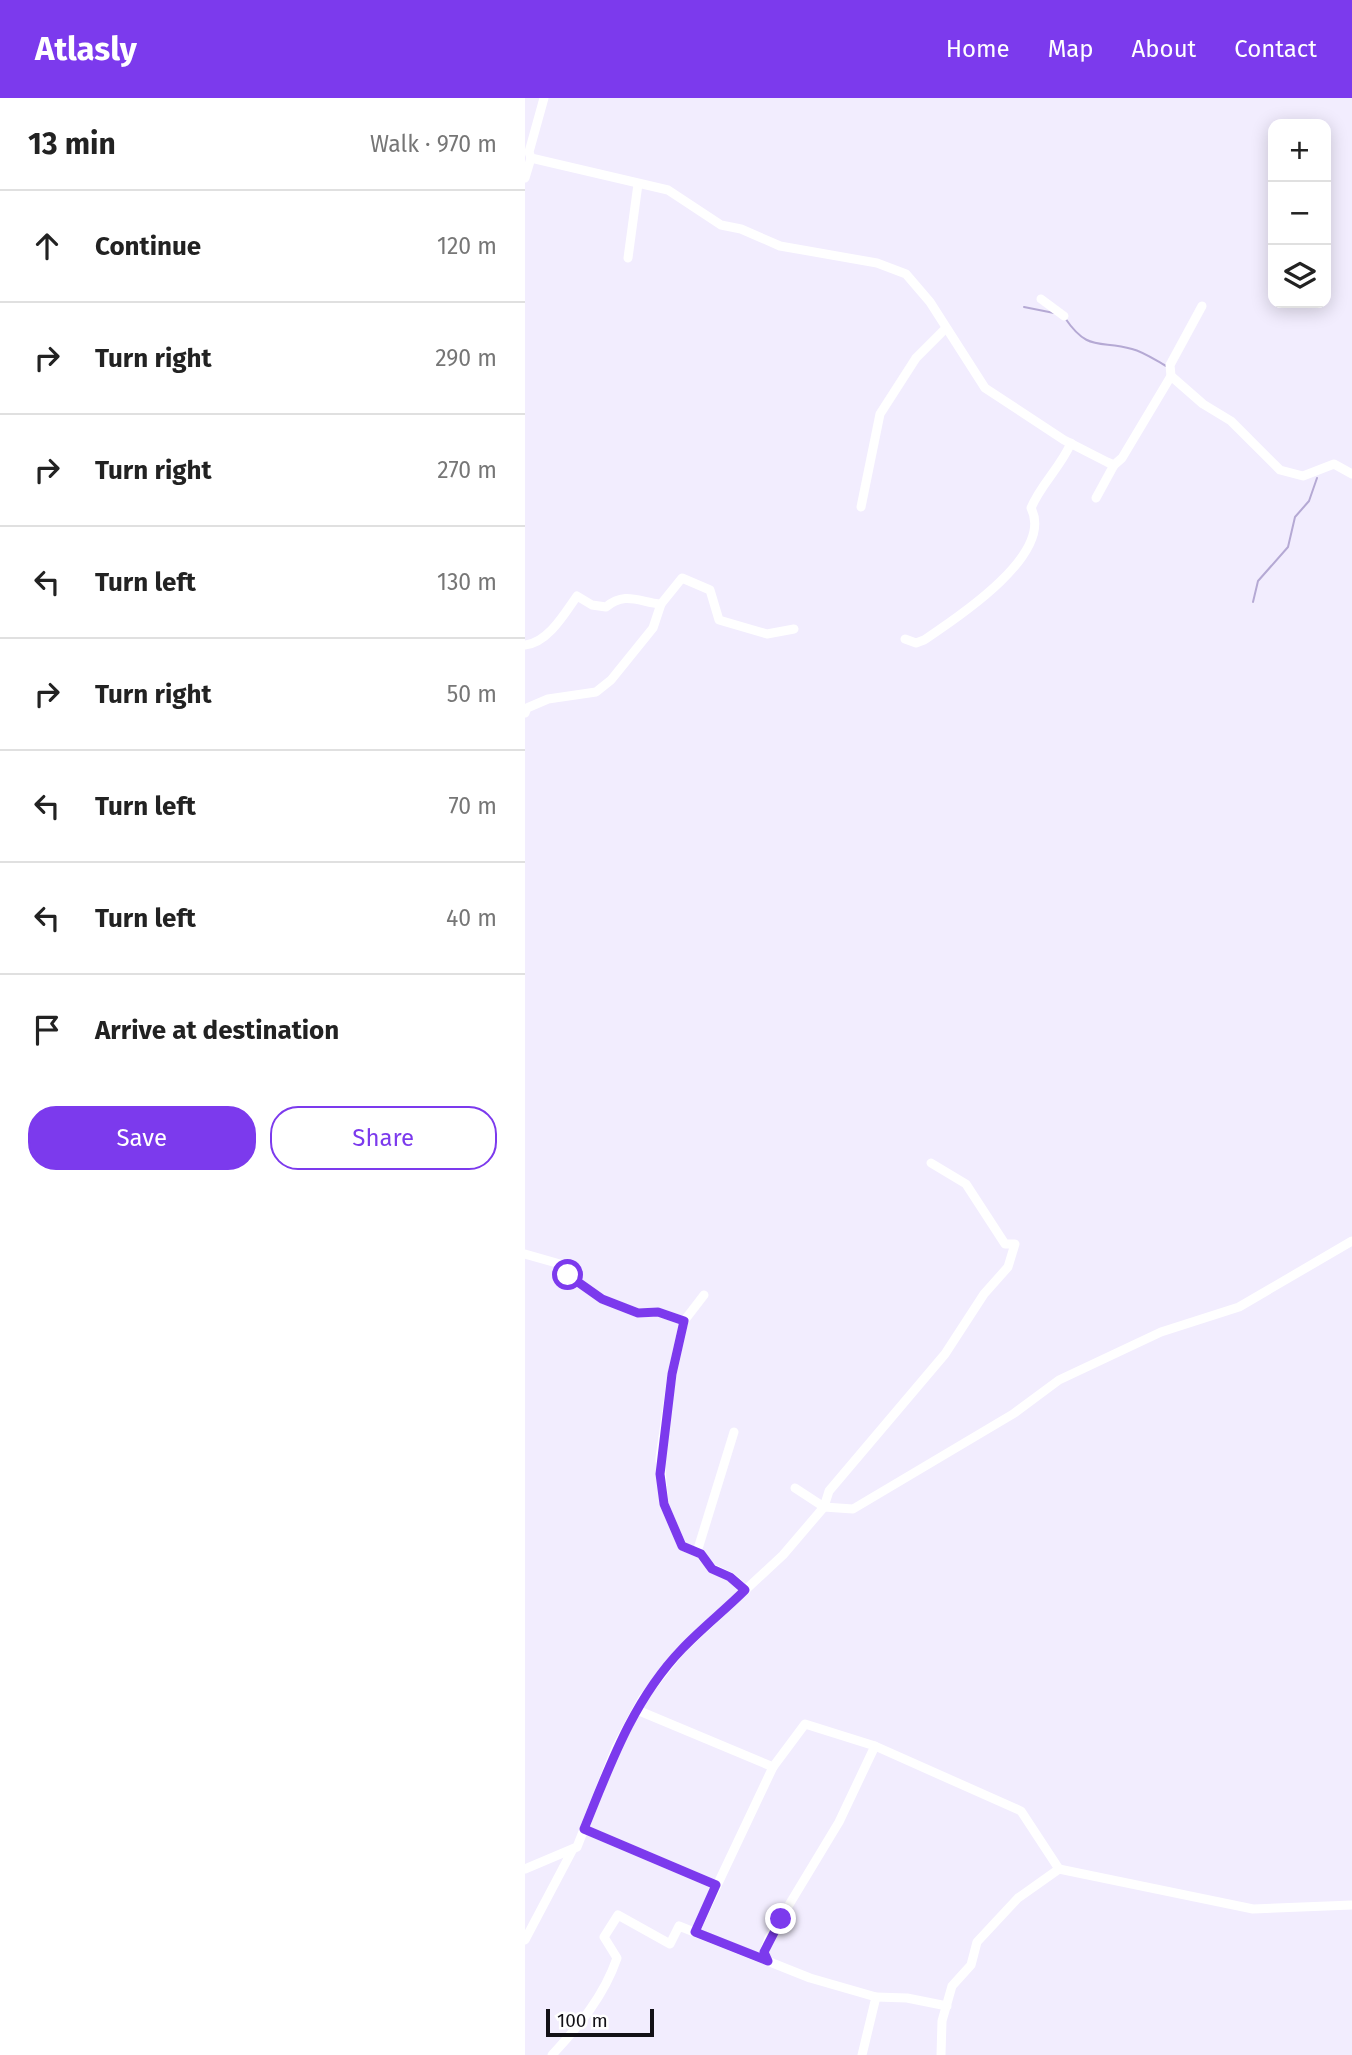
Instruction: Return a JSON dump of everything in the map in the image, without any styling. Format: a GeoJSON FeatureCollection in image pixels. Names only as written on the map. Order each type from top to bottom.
{"type":"FeatureCollection","features":[{"type":"Feature","properties":{"kind":"street"},"geometry":{"type":"LineString","coordinates":[[525,178],[531,158],[529,152],[544,98]]}},
{"type":"Feature","properties":{"kind":"street"},"geometry":{"type":"LineString","coordinates":[[531,158],[668,190],[721,225],[741,229],[780,246],[877,263],[907,274],[917,283],[985,388],[1071,443],[1114,465]]}},
{"type":"Feature","properties":{"kind":"street"},"geometry":{"type":"LineString","coordinates":[[628,258],[638,184]]}},
{"type":"Feature","properties":{"kind":"street"},"geometry":{"type":"LineString","coordinates":[[1041,299],[1063,316]]}},
{"type":"Feature","properties":{"kind":"street"},"geometry":{"type":"LineString","coordinates":[[1095,498],[1171,376],[1170,365],[1202,306]]}},
{"type":"Feature","properties":{"kind":"street"},"geometry":{"type":"LineString","coordinates":[[861,507],[880,414],[916,358],[946,328]]}},
{"type":"Feature","properties":{"kind":"street"},"geometry":{"type":"LineString","coordinates":[[1171,376],[1203,404],[1231,421],[1280,470],[1303,476],[1334,464],[1352,474]]}},
{"type":"Feature","properties":{"kind":"street"},"geometry":{"type":"LineString","coordinates":[[905,639],[916,643],[925,640],[1003,581],[1037,526],[1031,508],[1038,491],[1057,469],[1071,443]]}},
{"type":"Feature","properties":{"kind":"street"},"geometry":{"type":"LineString","coordinates":[[525,713],[527,708],[548,699],[596,692],[634,654],[653,628],[661,604],[682,578],[711,590],[719,621],[767,634],[794,629]]}},
{"type":"Feature","properties":{"kind":"street"},"geometry":{"type":"LineString","coordinates":[[525,645],[553,629],[577,596],[592,605],[606,607],[617,598],[630,597],[661,604]]}},
{"type":"Feature","properties":{"kind":"street"},"geometry":{"type":"LineString","coordinates":[[525,1869],[577,1847],[616,1748],[637,1710],[681,1650],[783,1555],[824,1507],[829,1491],[945,1354],[984,1294],[1008,1267],[1015,1244],[1005,1244],[966,1184],[931,1163]]}},
{"type":"Feature","properties":{"kind":"street"},"geometry":{"type":"LineString","coordinates":[[795,1488],[824,1507],[853,1509],[1003,1421],[1059,1380],[1161,1332],[1239,1307],[1352,1241]]}},
{"type":"Feature","properties":{"kind":"street"},"geometry":{"type":"LineString","coordinates":[[525,1254],[561,1264],[568,1275],[602,1299],[638,1313],[658,1312],[684,1321]]}},
{"type":"Feature","properties":{"kind":"street"},"geometry":{"type":"LineString","coordinates":[[704,1295],[684,1321],[672,1374],[660,1474],[668,1518],[682,1546],[697,1552],[712,1569],[730,1577],[745,1590]]}},
{"type":"Feature","properties":{"kind":"street"},"geometry":{"type":"LineString","coordinates":[[697,1552],[734,1432]]}},
{"type":"Feature","properties":{"kind":"street"},"geometry":{"type":"LineString","coordinates":[[637,1710],[773,1767]]}},
{"type":"Feature","properties":{"kind":"street"},"geometry":{"type":"LineString","coordinates":[[695,1932],[773,1767],[805,1724],[875,1746],[1021,1811],[1059,1869],[1253,1909],[1352,1905]]}},
{"type":"Feature","properties":{"kind":"street"},"geometry":{"type":"LineString","coordinates":[[768,1961],[764,1952],[769,1938],[839,1822],[875,1746]]}},
{"type":"Feature","properties":{"kind":"street"},"geometry":{"type":"LineString","coordinates":[[584,1829],[716,1885]]}},
{"type":"Feature","properties":{"kind":"street"},"geometry":{"type":"LineString","coordinates":[[525,1940],[573,1849]]}},
{"type":"Feature","properties":{"kind":"street"},"geometry":{"type":"LineString","coordinates":[[941,2055],[952,1986],[971,1965],[977,1942],[1018,1898],[1059,1869]]}},
{"type":"Feature","properties":{"kind":"street"},"geometry":{"type":"LineString","coordinates":[[552,2055],[598,1999],[611,1975],[617,1958],[604,1937],[618,1915],[670,1944],[679,1926],[768,1961],[876,1997],[907,1998],[947,2006]]}},
{"type":"Feature","properties":{"kind":"street"},"geometry":{"type":"LineString","coordinates":[[862,2055],[876,1997]]}},
{"type":"Feature","properties":{"kind":"waterway"},"geometry":{"type":"LineString","coordinates":[[1024,307],[1054,313]]}},
{"type":"Feature","properties":{"kind":"waterway"},"geometry":{"type":"LineString","coordinates":[[1065,318],[1073,329],[1088,340],[1136,350],[1166,366]]}},
{"type":"Feature","properties":{"kind":"waterway"},"geometry":{"type":"LineString","coordinates":[[1253,602],[1258,581],[1288,547],[1295,517],[1309,501],[1317,478]]}},
{"type":"Feature","properties":{"kind":"route"},"geometry":{"type":"LineString","coordinates":[[568,1275],[602,1299],[638,1313],[658,1312],[684,1321],[672,1374],[660,1458],[664,1504],[682,1546],[701,1554],[712,1569],[738,1582],[745,1590],[681,1650],[643,1699],[616,1748],[584,1829],[716,1885],[695,1932],[768,1961],[764,1952],[781,1919]]}}]}
